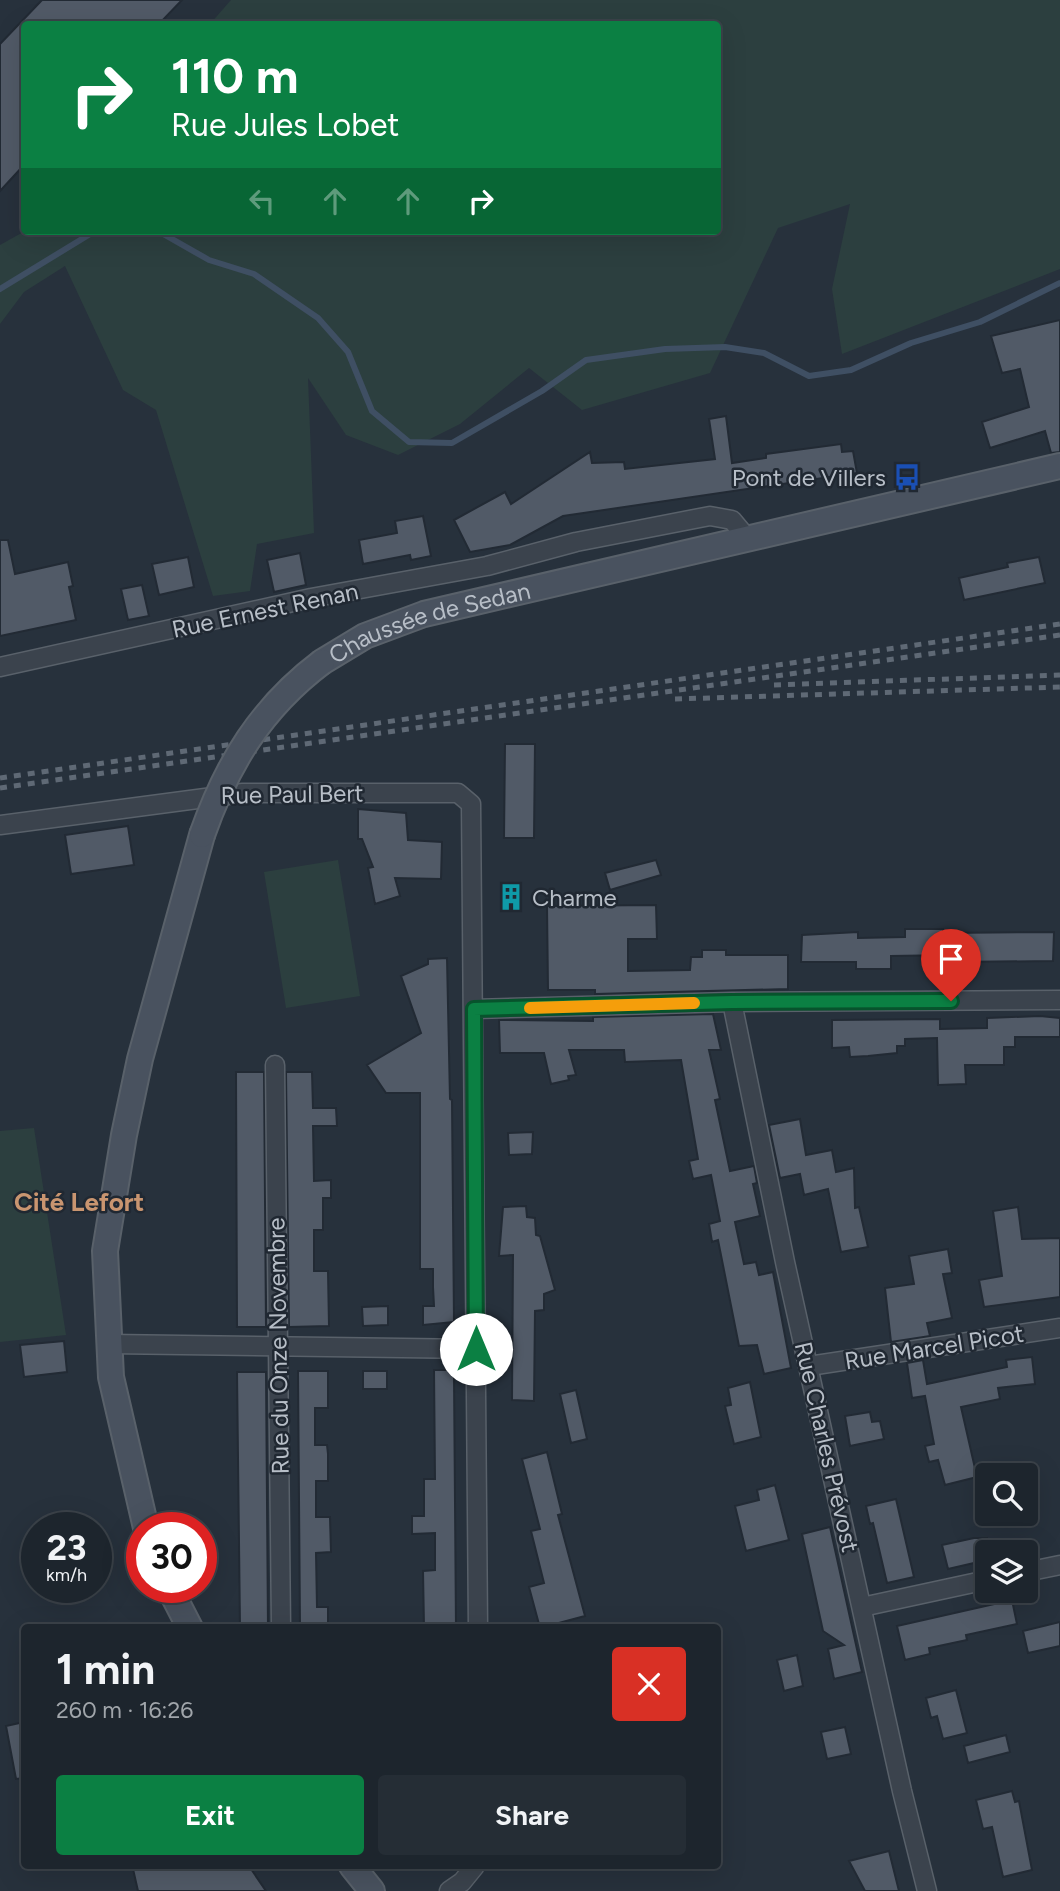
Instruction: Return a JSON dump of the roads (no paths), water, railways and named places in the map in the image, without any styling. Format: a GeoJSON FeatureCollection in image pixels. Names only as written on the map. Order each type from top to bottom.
{"type":"FeatureCollection","features":[{"type":"Feature","properties":{"kind":"main road","name":"Chaussée de Sedan"},"geometry":{"type":"LineString","coordinates":[[142,1512],[111,1377],[109,1344],[105,1251],[124,1135],[140,1059],[202,835],[217,792],[247,738],[282,695],[322,662],[373,632],[424,614],[1060,466]]}},
{"type":"Feature","properties":{"kind":"main road"},"geometry":{"type":"LineString","coordinates":[[177,1603],[188,1624]]}},
{"type":"Feature","properties":{"kind":"main road"},"geometry":{"type":"LineString","coordinates":[[354,1869],[372,1891]]}},
{"type":"Feature","properties":{"kind":"street","name":"Chaussée de Sedan"},"geometry":{"type":"LineString","coordinates":[[531,556],[576,542],[710,516],[732,520],[747,538]]}},
{"type":"Feature","properties":{"kind":"street","name":"Rue Ernest Renan"},"geometry":{"type":"LineString","coordinates":[[0,667],[311,598],[531,556]]}},
{"type":"Feature","properties":{"kind":"street","name":"Rue Paul Bert"},"geometry":{"type":"LineString","coordinates":[[0,825],[243,793],[458,793],[471,804],[473,813],[474,1009]]}},
{"type":"Feature","properties":{"kind":"street"},"geometry":{"type":"LineString","coordinates":[[478,1624],[474,1009],[732,1002],[1060,1000]]}},
{"type":"Feature","properties":{"kind":"street","name":"Rue Charles Prévost"},"geometry":{"type":"LineString","coordinates":[[732,1002],[808,1366],[927,1891]]}},
{"type":"Feature","properties":{"kind":"street","name":"Rue du Onze Novembre"},"geometry":{"type":"LineString","coordinates":[[275,1065],[281,1624]]}},
{"type":"Feature","properties":{"kind":"street","name":"Rue Marcel Picot"},"geometry":{"type":"LineString","coordinates":[[808,1366],[1060,1328]]}},
{"type":"Feature","properties":{"kind":"street"},"geometry":{"type":"LineString","coordinates":[[109,1344],[476,1349]]}},
{"type":"Feature","properties":{"kind":"street"},"geometry":{"type":"LineString","coordinates":[[1038,1570],[1060,1565]]}},
{"type":"Feature","properties":{"kind":"street"},"geometry":{"type":"LineString","coordinates":[[862,1607],[975,1583]]}},
{"type":"Feature","properties":{"kind":"street"},"geometry":{"type":"LineString","coordinates":[[460,1888],[473,1869]]}},
{"type":"Feature","properties":{"kind":"waterway"},"geometry":{"type":"LineString","coordinates":[[0,289],[88,235]]}},
{"type":"Feature","properties":{"kind":"waterway"},"geometry":{"type":"LineString","coordinates":[[165,235],[209,260],[254,274],[318,318],[348,352],[372,411],[409,442],[452,443],[542,391],[586,360],[665,349],[725,347],[764,353],[809,376],[851,370],[911,343],[980,322],[1060,283]]}},
{"type":"Feature","properties":{"kind":"railway"},"geometry":{"type":"LineString","coordinates":[[0,778],[1060,624]]}},
{"type":"Feature","properties":{"kind":"railway"},"geometry":{"type":"LineString","coordinates":[[0,788],[1060,635]]}},
{"type":"Feature","properties":{"kind":"railway"},"geometry":{"type":"LineString","coordinates":[[774,685],[1060,675]]}},
{"type":"Feature","properties":{"kind":"railway"},"geometry":{"type":"LineString","coordinates":[[675,699],[1060,687]]}},
{"type":"Feature","properties":{"kind":"place","name":"Pont de Villers"},"geometry":{"type":"Point","coordinates":[907,477]}},
{"type":"Feature","properties":{"kind":"place","name":"Charme"},"geometry":{"type":"Point","coordinates":[511,897]}},
{"type":"Feature","properties":{"kind":"district","name":"Cité Lefort"},"geometry":{"type":"Point","coordinates":[79,1202]}}]}
